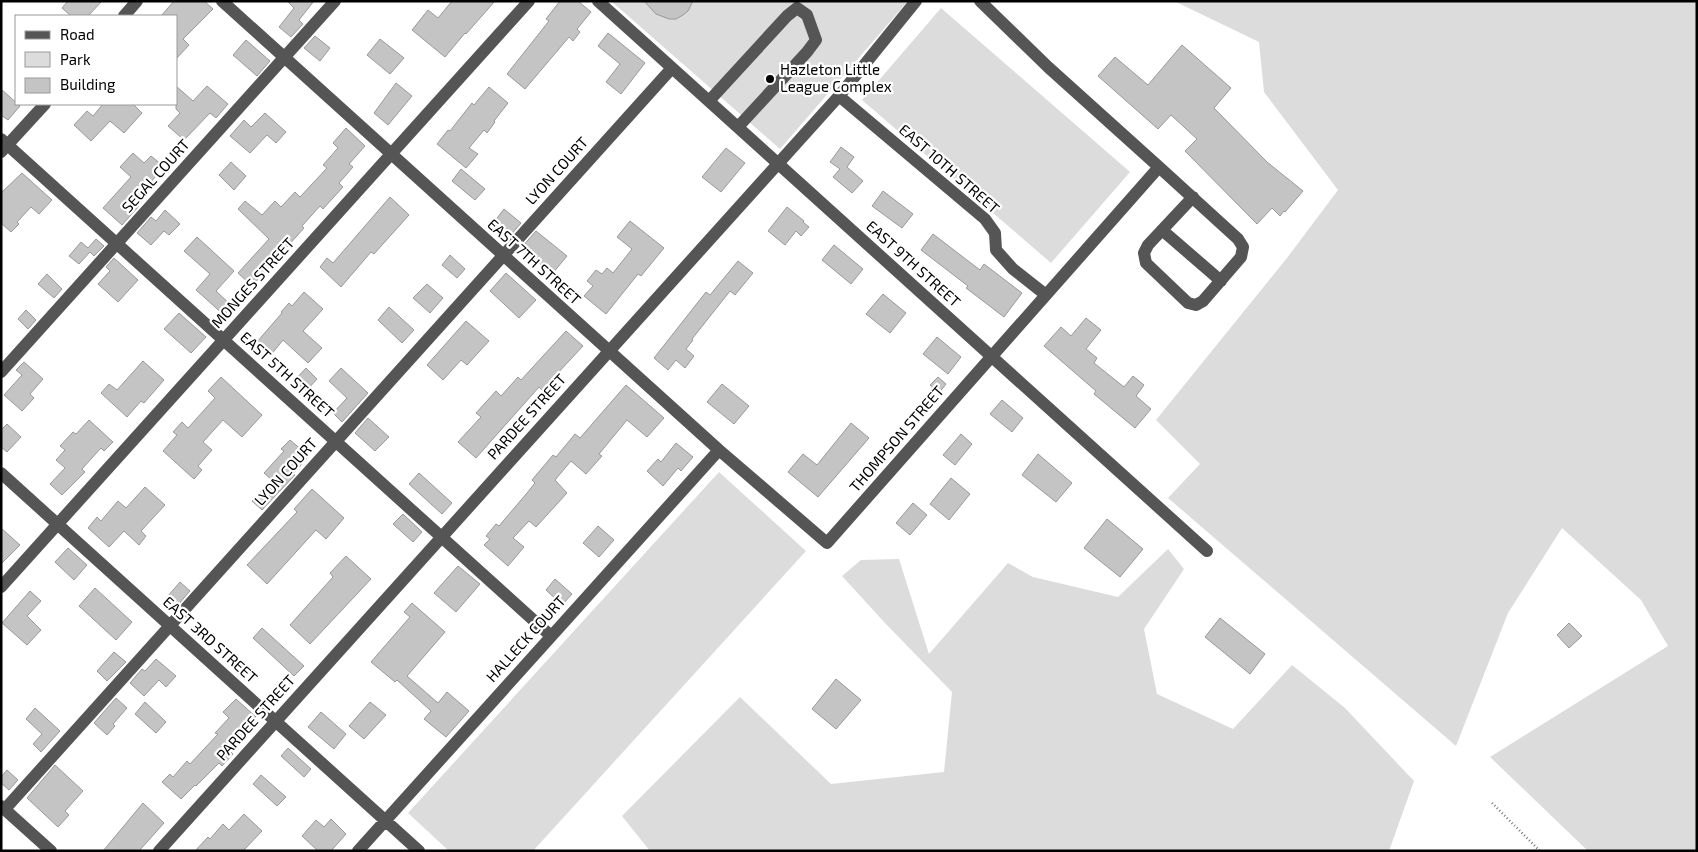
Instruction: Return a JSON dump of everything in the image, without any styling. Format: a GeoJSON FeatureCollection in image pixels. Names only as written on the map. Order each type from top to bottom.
{"type":"FeatureCollection","features":[{"type":"Feature","properties":{"kind":"street"},"geometry":{"type":"LineString","coordinates":[[125,15],[137,1]]}},
{"type":"Feature","properties":{"kind":"street","name":"EAST 7TH STREET"},"geometry":{"type":"LineString","coordinates":[[222,1],[719,450],[827,543]]}},
{"type":"Feature","properties":{"kind":"street","name":"SEGAL COURT"},"geometry":{"type":"LineString","coordinates":[[1,372],[335,1]]}},
{"type":"Feature","properties":{"kind":"street","name":"MONGES STREET"},"geometry":{"type":"LineString","coordinates":[[1,587],[529,1]]}},
{"type":"Feature","properties":{"kind":"street","name":"EAST 9TH STREET"},"geometry":{"type":"LineString","coordinates":[[598,1],[1207,551]]}},
{"type":"Feature","properties":{"kind":"street","name":"PARDEE STREET"},"geometry":{"type":"LineString","coordinates":[[159,851],[839,96],[916,1]]}},
{"type":"Feature","properties":{"kind":"street"},"geometry":{"type":"LineString","coordinates":[[980,1],[1048,67],[1160,167],[1193,197],[1238,239],[1243,247],[1241,257],[1203,301],[1196,305],[1188,303],[1146,263],[1144,253],[1148,245],[1193,197]]}},
{"type":"Feature","properties":{"kind":"street"},"geometry":{"type":"LineString","coordinates":[[709,101],[787,16],[797,8],[807,15],[816,40],[738,128]]}},
{"type":"Feature","properties":{"kind":"street","name":"LYON COURT"},"geometry":{"type":"LineString","coordinates":[[3,808],[170,626],[672,68]]}},
{"type":"Feature","properties":{"kind":"street","name":"EAST 10TH STREET"},"geometry":{"type":"LineString","coordinates":[[839,96],[985,219],[995,233],[996,250],[1014,269],[1046,295]]}},
{"type":"Feature","properties":{"kind":"street"},"geometry":{"type":"LineString","coordinates":[[3,146],[44,105]]}},
{"type":"Feature","properties":{"kind":"street","name":"EAST 5TH STREET"},"geometry":{"type":"LineString","coordinates":[[3,146],[117,244],[551,636]]}},
{"type":"Feature","properties":{"kind":"street","name":"THOMPSON STREET"},"geometry":{"type":"LineString","coordinates":[[827,543],[1160,167]]}},
{"type":"Feature","properties":{"kind":"street"},"geometry":{"type":"LineString","coordinates":[[1162,230],[1221,281]]}},
{"type":"Feature","properties":{"kind":"street","name":"HALLECK COURT"},"geometry":{"type":"LineString","coordinates":[[358,851],[719,450]]}},
{"type":"Feature","properties":{"kind":"street","name":"EAST 3RD STREET"},"geometry":{"type":"LineString","coordinates":[[1,473],[419,851]]}},
{"type":"Feature","properties":{"kind":"street"},"geometry":{"type":"LineString","coordinates":[[3,808],[51,851]]}},
{"type":"Feature","properties":{"kind":"path"},"geometry":{"type":"LineString","coordinates":[[1492,803],[1540,851]]}},
{"type":"Feature","properties":{"kind":"green space","name":"Hazleton Little League Complex"},"geometry":{"type":"Polygon","coordinates":[[[611,1],[908,1],[780,149],[611,1]]]}},
{"type":"Feature","properties":{"kind":"green space"},"geometry":{"type":"Polygon","coordinates":[[[1174,1],[1697,1],[1697,851],[1588,851],[1490,757],[1668,646],[1641,600],[1562,528],[1508,613],[1456,746],[1168,498],[1200,464],[1156,420],[1287,258],[1338,190],[1264,92],[1259,42],[1174,1]]]}},
{"type":"Feature","properties":{"kind":"green space"},"geometry":{"type":"Polygon","coordinates":[[[941,8],[1130,172],[1051,263],[862,100],[941,8]]]}},
{"type":"Feature","properties":{"kind":"green space"},"geometry":{"type":"Polygon","coordinates":[[[719,472],[806,551],[533,851],[449,851],[408,813],[719,472]]]}},
{"type":"Feature","properties":{"kind":"green space"},"geometry":{"type":"Polygon","coordinates":[[[1168,549],[1184,569],[1144,629],[1157,694],[1233,729],[1292,665],[1345,708],[1414,781],[1389,851],[650,851],[622,816],[740,697],[831,784],[944,772],[952,692],[842,576],[861,560],[899,559],[929,654],[1008,563],[1033,577],[1118,597],[1168,549]]]}},
{"type":"Feature","properties":{"kind":"building"},"geometry":{"type":"Polygon","coordinates":[[[68,1],[102,1],[89,15],[70,15],[62,8],[68,1]]]}},
{"type":"Feature","properties":{"kind":"building"},"geometry":{"type":"Polygon","coordinates":[[[174,1],[204,1],[213,9],[183,39],[189,45],[178,57],[178,15],[162,15],[174,1]]]}},
{"type":"Feature","properties":{"kind":"building"},"geometry":{"type":"Polygon","coordinates":[[[287,1],[314,1],[299,20],[303,24],[291,37],[279,27],[294,8],[287,1]]]}},
{"type":"Feature","properties":{"kind":"building"},"geometry":{"type":"Polygon","coordinates":[[[452,1],[495,1],[445,57],[412,30],[428,10],[438,18],[452,1]]]}},
{"type":"Feature","properties":{"kind":"building"},"geometry":{"type":"Polygon","coordinates":[[[560,1],[578,1],[591,12],[577,29],[580,32],[573,41],[569,37],[525,89],[507,74],[549,21],[546,19],[560,1]]]}},
{"type":"Feature","properties":{"kind":"building"},"geometry":{"type":"Polygon","coordinates":[[[644,1],[693,1],[688,11],[683,15],[676,19],[669,19],[656,14],[644,1]]]}},
{"type":"Feature","properties":{"kind":"building"},"geometry":{"type":"Polygon","coordinates":[[[608,33],[645,63],[621,94],[606,82],[620,64],[598,46],[608,33]]]}},
{"type":"Feature","properties":{"kind":"building"},"geometry":{"type":"Polygon","coordinates":[[[315,36],[330,48],[320,61],[304,48],[315,36]]]}},
{"type":"Feature","properties":{"kind":"building"},"geometry":{"type":"Polygon","coordinates":[[[380,39],[404,58],[390,74],[367,55],[380,39]]]}},
{"type":"Feature","properties":{"kind":"building"},"geometry":{"type":"Polygon","coordinates":[[[246,40],[270,61],[257,76],[233,55],[246,40]]]}},
{"type":"Feature","properties":{"kind":"building"},"geometry":{"type":"Polygon","coordinates":[[[1182,45],[1231,88],[1214,108],[1267,162],[1303,191],[1280,216],[1272,208],[1257,224],[1185,151],[1197,139],[1171,115],[1158,129],[1098,76],[1115,57],[1148,85],[1182,45]]]}},
{"type":"Feature","properties":{"kind":"building"},"geometry":{"type":"Polygon","coordinates":[[[396,83],[412,96],[388,125],[374,113],[396,83]]]}},
{"type":"Feature","properties":{"kind":"building"},"geometry":{"type":"Polygon","coordinates":[[[207,86],[228,104],[216,118],[210,113],[184,140],[168,126],[180,113],[176,109],[176,105],[178,105],[178,88],[193,101],[207,86]]]}},
{"type":"Feature","properties":{"kind":"building"},"geometry":{"type":"Polygon","coordinates":[[[489,87],[508,103],[487,133],[484,130],[469,148],[478,154],[466,168],[437,144],[472,103],[474,105],[489,87]]]}},
{"type":"Feature","properties":{"kind":"building"},"geometry":{"type":"Polygon","coordinates":[[[1,89],[15,102],[15,105],[20,106],[8,120],[1,115],[1,89]]]}},
{"type":"Feature","properties":{"kind":"building"},"geometry":{"type":"Polygon","coordinates":[[[102,105],[134,105],[142,113],[124,133],[110,121],[91,141],[74,125],[87,111],[93,116],[102,105]]]}},
{"type":"Feature","properties":{"kind":"building"},"geometry":{"type":"Polygon","coordinates":[[[265,113],[286,132],[276,143],[267,135],[250,153],[230,136],[244,120],[251,127],[265,113]]]}},
{"type":"Feature","properties":{"kind":"building"},"geometry":{"type":"Polygon","coordinates":[[[346,128],[365,146],[349,164],[353,167],[339,183],[343,187],[323,209],[320,206],[302,226],[304,228],[252,286],[238,273],[269,239],[238,209],[245,201],[262,215],[275,201],[281,207],[295,192],[300,197],[327,168],[323,165],[338,148],[333,143],[346,128]]]}},
{"type":"Feature","properties":{"kind":"building"},"geometry":{"type":"Polygon","coordinates":[[[841,147],[854,157],[847,167],[863,181],[852,193],[833,177],[840,169],[830,162],[841,147]]]}},
{"type":"Feature","properties":{"kind":"building"},"geometry":{"type":"Polygon","coordinates":[[[726,148],[745,163],[721,192],[702,177],[726,148]]]}},
{"type":"Feature","properties":{"kind":"building"},"geometry":{"type":"Polygon","coordinates":[[[133,153],[144,163],[151,156],[161,164],[154,172],[157,175],[134,201],[139,206],[122,225],[103,208],[131,177],[120,167],[133,153]]]}},
{"type":"Feature","properties":{"kind":"building"},"geometry":{"type":"Polygon","coordinates":[[[231,162],[246,176],[234,190],[219,175],[231,162]]]}},
{"type":"Feature","properties":{"kind":"building"},"geometry":{"type":"Polygon","coordinates":[[[461,169],[485,189],[475,200],[452,181],[461,169]]]}},
{"type":"Feature","properties":{"kind":"building"},"geometry":{"type":"Polygon","coordinates":[[[22,173],[52,200],[39,214],[31,207],[17,222],[19,224],[11,232],[1,223],[1,193],[22,173]]]}},
{"type":"Feature","properties":{"kind":"building"},"geometry":{"type":"Polygon","coordinates":[[[883,191],[913,214],[902,228],[872,206],[883,191]]]}},
{"type":"Feature","properties":{"kind":"building"},"geometry":{"type":"Polygon","coordinates":[[[390,197],[409,215],[374,254],[371,252],[341,287],[320,267],[327,258],[333,263],[390,197]]]}},
{"type":"Feature","properties":{"kind":"building"},"geometry":{"type":"Polygon","coordinates":[[[787,207],[809,227],[801,236],[796,231],[785,245],[768,231],[787,207]]]}},
{"type":"Feature","properties":{"kind":"building"},"geometry":{"type":"Polygon","coordinates":[[[504,209],[521,223],[510,236],[494,222],[504,209]]]}},
{"type":"Feature","properties":{"kind":"building"},"geometry":{"type":"Polygon","coordinates":[[[165,210],[180,224],[169,235],[164,231],[151,245],[137,233],[151,217],[156,221],[165,210]]]}},
{"type":"Feature","properties":{"kind":"building"},"geometry":{"type":"Polygon","coordinates":[[[630,221],[664,248],[641,276],[638,274],[606,314],[584,296],[593,286],[587,281],[596,270],[602,274],[607,268],[613,273],[632,249],[617,237],[630,221]]]}},
{"type":"Feature","properties":{"kind":"building"},"geometry":{"type":"Polygon","coordinates":[[[536,231],[567,256],[552,274],[521,248],[536,231]]]}},
{"type":"Feature","properties":{"kind":"building"},"geometry":{"type":"Polygon","coordinates":[[[933,234],[980,270],[984,264],[1022,293],[1004,317],[966,288],[968,286],[921,250],[933,234]]]}},
{"type":"Feature","properties":{"kind":"building"},"geometry":{"type":"Polygon","coordinates":[[[197,237],[234,271],[216,291],[232,306],[224,315],[196,290],[210,274],[184,251],[197,237]]]}},
{"type":"Feature","properties":{"kind":"building"},"geometry":{"type":"Polygon","coordinates":[[[96,239],[104,246],[94,256],[90,252],[79,264],[69,256],[81,242],[88,248],[96,239]]]}},
{"type":"Feature","properties":{"kind":"building"},"geometry":{"type":"Polygon","coordinates":[[[834,245],[863,269],[851,284],[822,260],[834,245]]]}},
{"type":"Feature","properties":{"kind":"building"},"geometry":{"type":"Polygon","coordinates":[[[450,255],[465,269],[457,278],[442,265],[450,255]]]}},
{"type":"Feature","properties":{"kind":"building"},"geometry":{"type":"Polygon","coordinates":[[[114,258],[138,280],[118,302],[98,284],[110,271],[106,267],[114,258]]]}},
{"type":"Feature","properties":{"kind":"building"},"geometry":{"type":"Polygon","coordinates":[[[738,261],[753,273],[735,295],[730,291],[692,339],[686,349],[694,356],[685,368],[676,360],[668,370],[654,358],[706,292],[710,295],[738,261]]]}},
{"type":"Feature","properties":{"kind":"building"},"geometry":{"type":"Polygon","coordinates":[[[506,273],[536,300],[519,318],[490,291],[506,273]]]}},
{"type":"Feature","properties":{"kind":"building"},"geometry":{"type":"Polygon","coordinates":[[[47,274],[62,289],[54,298],[38,284],[47,274]]]}},
{"type":"Feature","properties":{"kind":"building"},"geometry":{"type":"Polygon","coordinates":[[[427,284],[443,298],[430,313],[413,298],[427,284]]]}},
{"type":"Feature","properties":{"kind":"building"},"geometry":{"type":"Polygon","coordinates":[[[304,292],[323,309],[303,331],[322,348],[308,363],[283,340],[270,356],[256,343],[289,303],[292,306],[304,292]]]}},
{"type":"Feature","properties":{"kind":"building"},"geometry":{"type":"Polygon","coordinates":[[[883,294],[906,313],[890,333],[866,314],[883,294]]]}},
{"type":"Feature","properties":{"kind":"building"},"geometry":{"type":"Polygon","coordinates":[[[389,307],[414,330],[402,343],[378,320],[389,307]]]}},
{"type":"Feature","properties":{"kind":"building"},"geometry":{"type":"Polygon","coordinates":[[[26,310],[36,320],[28,329],[18,319],[26,310]]]}},
{"type":"Feature","properties":{"kind":"building"},"geometry":{"type":"Polygon","coordinates":[[[179,313],[206,337],[191,353],[164,329],[179,313]]]}},
{"type":"Feature","properties":{"kind":"building"},"geometry":{"type":"Polygon","coordinates":[[[1086,318],[1101,330],[1086,349],[1097,358],[1094,363],[1124,387],[1133,376],[1144,385],[1136,396],[1151,409],[1135,428],[1094,394],[1096,391],[1044,346],[1061,327],[1071,336],[1086,318]]]}},
{"type":"Feature","properties":{"kind":"building"},"geometry":{"type":"Polygon","coordinates":[[[466,321],[489,341],[467,365],[461,360],[443,380],[427,365],[466,321]]]}},
{"type":"Feature","properties":{"kind":"building"},"geometry":{"type":"Polygon","coordinates":[[[566,331],[583,346],[542,390],[539,387],[476,458],[458,442],[481,417],[476,413],[496,391],[501,396],[518,377],[521,380],[566,331]]]}},
{"type":"Feature","properties":{"kind":"building"},"geometry":{"type":"Polygon","coordinates":[[[937,337],[961,357],[948,374],[923,354],[937,337]]]}},
{"type":"Feature","properties":{"kind":"building"},"geometry":{"type":"Polygon","coordinates":[[[143,361],[164,380],[144,403],[141,401],[127,417],[101,393],[109,384],[117,390],[143,361]]]}},
{"type":"Feature","properties":{"kind":"building"},"geometry":{"type":"Polygon","coordinates":[[[24,362],[43,379],[30,394],[34,398],[22,411],[4,395],[22,375],[16,370],[24,362]]]}},
{"type":"Feature","properties":{"kind":"building"},"geometry":{"type":"Polygon","coordinates":[[[306,368],[317,379],[306,391],[294,381],[306,368]]]}},
{"type":"Feature","properties":{"kind":"building"},"geometry":{"type":"Polygon","coordinates":[[[341,368],[368,393],[342,422],[333,413],[347,398],[329,381],[341,368]]]}},
{"type":"Feature","properties":{"kind":"building"},"geometry":{"type":"Polygon","coordinates":[[[221,377],[262,415],[242,437],[223,420],[203,442],[212,450],[198,466],[202,470],[194,479],[163,451],[177,435],[173,432],[182,422],[188,428],[215,398],[208,391],[221,377]]]}},
{"type":"Feature","properties":{"kind":"building"},"geometry":{"type":"Polygon","coordinates":[[[938,377],[946,384],[939,393],[930,385],[938,377]]]}},
{"type":"Feature","properties":{"kind":"building"},"geometry":{"type":"Polygon","coordinates":[[[722,384],[749,406],[734,424],[707,402],[722,384]]]}},
{"type":"Feature","properties":{"kind":"building"},"geometry":{"type":"Polygon","coordinates":[[[626,385],[664,418],[647,437],[627,420],[599,454],[602,456],[586,474],[571,461],[555,480],[567,493],[536,527],[529,521],[513,538],[524,547],[508,566],[484,545],[490,539],[486,536],[496,524],[499,526],[527,493],[535,483],[532,480],[553,455],[556,457],[575,434],[580,438],[626,385]]]}},
{"type":"Feature","properties":{"kind":"building"},"geometry":{"type":"Polygon","coordinates":[[[1002,400],[1023,418],[1012,432],[990,414],[1002,400]]]}},
{"type":"Feature","properties":{"kind":"building"},"geometry":{"type":"Polygon","coordinates":[[[368,418],[389,437],[375,451],[355,433],[368,418]]]}},
{"type":"Feature","properties":{"kind":"building"},"geometry":{"type":"Polygon","coordinates":[[[89,420],[113,442],[104,451],[101,448],[82,469],[85,472],[62,495],[50,484],[65,468],[56,460],[65,450],[60,446],[73,432],[76,434],[89,420]]]}},
{"type":"Feature","properties":{"kind":"building"},"geometry":{"type":"Polygon","coordinates":[[[851,423],[869,438],[818,497],[788,472],[803,454],[817,465],[851,423]]]}},
{"type":"Feature","properties":{"kind":"building"},"geometry":{"type":"Polygon","coordinates":[[[7,424],[21,437],[7,452],[1,447],[1,430],[7,424]]]}},
{"type":"Feature","properties":{"kind":"building"},"geometry":{"type":"Polygon","coordinates":[[[961,434],[972,444],[955,465],[943,455],[961,434]]]}},
{"type":"Feature","properties":{"kind":"building"},"geometry":{"type":"Polygon","coordinates":[[[290,440],[309,456],[293,474],[295,475],[262,510],[252,501],[272,480],[264,473],[284,451],[281,449],[290,440]]]}},
{"type":"Feature","properties":{"kind":"building"},"geometry":{"type":"Polygon","coordinates":[[[676,443],[693,457],[681,471],[678,468],[663,486],[647,471],[658,459],[661,462],[676,443]]]}},
{"type":"Feature","properties":{"kind":"building"},"geometry":{"type":"Polygon","coordinates":[[[1038,454],[1072,483],[1056,502],[1022,475],[1038,454]]]}},
{"type":"Feature","properties":{"kind":"building"},"geometry":{"type":"Polygon","coordinates":[[[419,473],[452,503],[442,514],[409,484],[419,473]]]}},
{"type":"Feature","properties":{"kind":"building"},"geometry":{"type":"Polygon","coordinates":[[[951,478],[970,494],[949,520],[930,504],[951,478]]]}},
{"type":"Feature","properties":{"kind":"building"},"geometry":{"type":"Polygon","coordinates":[[[145,487],[165,505],[141,531],[146,536],[139,545],[124,531],[109,547],[88,528],[97,517],[101,521],[118,501],[126,508],[145,487]]]}},
{"type":"Feature","properties":{"kind":"building"},"geometry":{"type":"Polygon","coordinates":[[[312,489],[344,518],[326,539],[316,530],[267,584],[247,565],[297,512],[294,509],[312,489]]]}},
{"type":"Feature","properties":{"kind":"building"},"geometry":{"type":"Polygon","coordinates":[[[913,503],[927,515],[910,535],[896,523],[913,503]]]}},
{"type":"Feature","properties":{"kind":"building"},"geometry":{"type":"Polygon","coordinates":[[[403,514],[422,532],[413,542],[393,524],[403,514]]]}},
{"type":"Feature","properties":{"kind":"building"},"geometry":{"type":"Polygon","coordinates":[[[1107,519],[1143,549],[1120,577],[1084,548],[1107,519]]]}},
{"type":"Feature","properties":{"kind":"building"},"geometry":{"type":"Polygon","coordinates":[[[598,526],[614,540],[599,557],[583,543],[598,526]]]}},
{"type":"Feature","properties":{"kind":"building"},"geometry":{"type":"Polygon","coordinates":[[[1,528],[20,545],[1,564],[1,528]]]}},
{"type":"Feature","properties":{"kind":"building"},"geometry":{"type":"Polygon","coordinates":[[[68,548],[87,565],[74,580],[55,562],[68,548]]]}},
{"type":"Feature","properties":{"kind":"building"},"geometry":{"type":"Polygon","coordinates":[[[346,556],[371,579],[310,644],[290,625],[333,577],[330,573],[346,556]]]}},
{"type":"Feature","properties":{"kind":"building"},"geometry":{"type":"Polygon","coordinates":[[[458,566],[480,584],[456,612],[434,593],[458,566]]]}},
{"type":"Feature","properties":{"kind":"building"},"geometry":{"type":"Polygon","coordinates":[[[555,579],[572,594],[562,605],[546,590],[555,579]]]}},
{"type":"Feature","properties":{"kind":"building"},"geometry":{"type":"Polygon","coordinates":[[[180,582],[190,591],[177,606],[167,597],[180,582]]]}},
{"type":"Feature","properties":{"kind":"building"},"geometry":{"type":"Polygon","coordinates":[[[95,588],[132,622],[116,640],[79,606],[95,588]]]}},
{"type":"Feature","properties":{"kind":"building"},"geometry":{"type":"Polygon","coordinates":[[[30,591],[41,601],[27,616],[41,630],[27,645],[2,623],[30,591]]]}},
{"type":"Feature","properties":{"kind":"building"},"geometry":{"type":"Polygon","coordinates":[[[412,603],[445,632],[407,676],[438,703],[447,692],[469,711],[446,737],[424,719],[431,711],[397,680],[395,682],[371,662],[410,617],[404,612],[412,603]]]}},
{"type":"Feature","properties":{"kind":"building"},"geometry":{"type":"Polygon","coordinates":[[[1220,618],[1265,654],[1250,674],[1205,637],[1220,618]]]}},
{"type":"Feature","properties":{"kind":"building"},"geometry":{"type":"Polygon","coordinates":[[[1569,623],[1582,636],[1569,648],[1557,635],[1569,623]]]}},
{"type":"Feature","properties":{"kind":"building"},"geometry":{"type":"Polygon","coordinates":[[[262,628],[304,666],[294,676],[253,638],[262,628]]]}},
{"type":"Feature","properties":{"kind":"building"},"geometry":{"type":"Polygon","coordinates":[[[114,652],[126,662],[107,681],[97,671],[114,652]]]}},
{"type":"Feature","properties":{"kind":"building"},"geometry":{"type":"Polygon","coordinates":[[[156,659],[176,676],[166,687],[159,680],[144,696],[130,683],[142,669],[145,671],[156,659]]]}},
{"type":"Feature","properties":{"kind":"building"},"geometry":{"type":"Polygon","coordinates":[[[836,679],[861,700],[836,729],[812,709],[836,679]]]}},
{"type":"Feature","properties":{"kind":"building"},"geometry":{"type":"Polygon","coordinates":[[[116,698],[127,708],[113,724],[115,726],[107,735],[94,723],[116,698]]]}},
{"type":"Feature","properties":{"kind":"building"},"geometry":{"type":"Polygon","coordinates":[[[236,699],[256,717],[229,750],[233,754],[222,766],[219,763],[181,799],[162,782],[170,774],[173,777],[187,761],[190,764],[218,734],[215,733],[229,718],[223,712],[236,699]]]}},
{"type":"Feature","properties":{"kind":"building"},"geometry":{"type":"Polygon","coordinates":[[[145,702],[166,722],[156,733],[135,714],[145,702]]]}},
{"type":"Feature","properties":{"kind":"building"},"geometry":{"type":"Polygon","coordinates":[[[370,702],[386,715],[364,739],[349,726],[370,702]]]}},
{"type":"Feature","properties":{"kind":"building"},"geometry":{"type":"Polygon","coordinates":[[[35,708],[60,731],[41,752],[33,744],[42,734],[26,719],[35,708]]]}},
{"type":"Feature","properties":{"kind":"building"},"geometry":{"type":"Polygon","coordinates":[[[321,712],[346,734],[334,749],[308,727],[321,712]]]}},
{"type":"Feature","properties":{"kind":"building"},"geometry":{"type":"Polygon","coordinates":[[[288,748],[311,769],[304,777],[281,756],[288,748]]]}},
{"type":"Feature","properties":{"kind":"building"},"geometry":{"type":"Polygon","coordinates":[[[55,765],[83,791],[65,811],[69,815],[58,827],[27,798],[55,765]]]}},
{"type":"Feature","properties":{"kind":"building"},"geometry":{"type":"Polygon","coordinates":[[[7,770],[18,780],[9,790],[1,783],[1,777],[7,770]]]}},
{"type":"Feature","properties":{"kind":"building"},"geometry":{"type":"Polygon","coordinates":[[[261,775],[286,797],[277,806],[253,784],[261,775]]]}},
{"type":"Feature","properties":{"kind":"building"},"geometry":{"type":"Polygon","coordinates":[[[143,803],[164,823],[139,851],[103,851],[143,803]]]}},
{"type":"Feature","properties":{"kind":"building"},"geometry":{"type":"Polygon","coordinates":[[[244,814],[262,831],[243,851],[195,851],[208,837],[210,839],[223,824],[229,830],[244,814]]]}},
{"type":"Feature","properties":{"kind":"building"},"geometry":{"type":"Polygon","coordinates":[[[331,819],[346,834],[331,851],[318,851],[302,836],[316,820],[324,827],[331,819]]]}},
{"type":"Feature","properties":{"kind":"place","name":"Hazleton Little League Complex"},"geometry":{"type":"Point","coordinates":[770,79]}}]}
